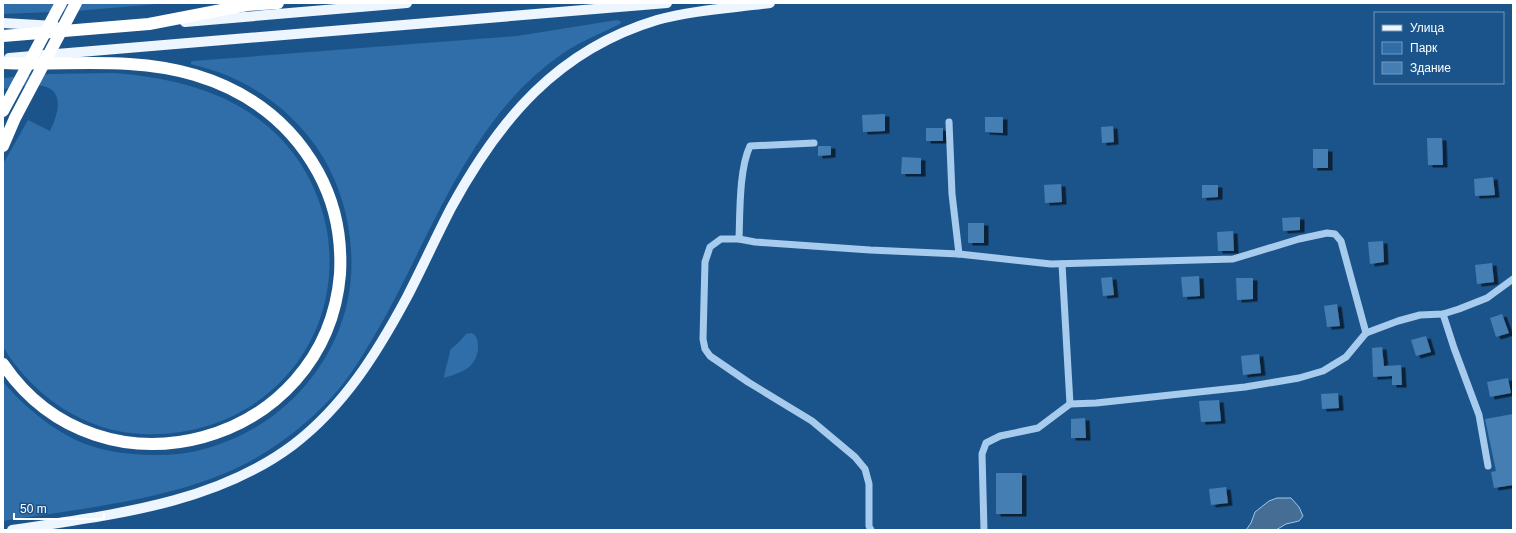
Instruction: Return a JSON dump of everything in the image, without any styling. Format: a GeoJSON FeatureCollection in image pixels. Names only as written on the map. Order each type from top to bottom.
{"type":"FeatureCollection","features":[{"type":"Feature","properties":{"kind":"highway"},"geometry":{"type":"LineString","coordinates":[[3,111],[61,3]]}},
{"type":"Feature","properties":{"kind":"highway"},"geometry":{"type":"LineString","coordinates":[[3,140],[76,3]]}},
{"type":"Feature","properties":{"kind":"highway"},"geometry":{"type":"LineString","coordinates":[[3,36],[149,24],[247,5],[278,3]]}},
{"type":"Feature","properties":{"kind":"highway"},"geometry":{"type":"LineString","coordinates":[[3,63],[37,65],[111,62],[158,66],[205,79],[249,99],[272,115],[284,126],[304,150],[317,170],[331,198],[336,217],[340,258],[339,285],[332,314],[321,342],[304,369],[286,390],[255,414],[239,423],[204,437],[154,444],[122,442],[90,434],[62,420],[40,404],[18,384],[3,364]]}},
{"type":"Feature","properties":{"kind":"highway"},"geometry":{"type":"LineString","coordinates":[[3,146],[15,118]]}},
{"type":"Feature","properties":{"kind":"main road"},"geometry":{"type":"LineString","coordinates":[[149,24],[407,3]]}},
{"type":"Feature","properties":{"kind":"main road"},"geometry":{"type":"LineString","coordinates":[[3,59],[667,3]]}},
{"type":"Feature","properties":{"kind":"main road"},"geometry":{"type":"LineString","coordinates":[[12,530],[120,513],[193,495],[222,485],[272,460],[293,445],[328,414],[359,378],[393,324],[451,209],[489,145],[509,120],[542,84],[583,53],[635,27],[685,14],[770,3]]}},
{"type":"Feature","properties":{"kind":"main road"},"geometry":{"type":"LineString","coordinates":[[3,23],[91,29]]}},
{"type":"Feature","properties":{"kind":"lane"},"geometry":{"type":"LineString","coordinates":[[949,122],[952,194],[959,254]]}},
{"type":"Feature","properties":{"kind":"lane"},"geometry":{"type":"LineString","coordinates":[[739,239],[740,198],[746,154],[750,146],[814,143]]}},
{"type":"Feature","properties":{"kind":"lane"},"geometry":{"type":"LineString","coordinates":[[871,530],[869,526],[869,484],[865,469],[855,457],[812,421],[748,382],[710,356],[705,349],[703,339],[705,262],[710,247],[721,239],[739,239],[755,242],[863,250],[959,254],[1062,264],[1233,259],[1300,239],[1327,233],[1335,234],[1341,241],[1366,333]]}},
{"type":"Feature","properties":{"kind":"lane"},"geometry":{"type":"LineString","coordinates":[[1062,264],[1070,404]]}},
{"type":"Feature","properties":{"kind":"lane"},"geometry":{"type":"LineString","coordinates":[[984,530],[982,454],[986,443],[1000,436],[1038,428],[1070,404],[1096,403],[1245,388],[1299,378],[1323,371],[1346,357],[1366,333],[1420,316],[1443,314],[1459,309],[1488,298],[1513,279]]}},
{"type":"Feature","properties":{"kind":"lane"},"geometry":{"type":"LineString","coordinates":[[1443,314],[1479,415],[1488,466]]}},
{"type":"Feature","properties":{"kind":"green space"},"geometry":{"type":"Polygon","coordinates":[[[3,3],[169,3],[76,11],[3,14],[3,3]]]}},
{"type":"Feature","properties":{"kind":"green space"},"geometry":{"type":"Polygon","coordinates":[[[617,20],[622,22],[562,54],[531,79],[503,108],[480,140],[458,175],[385,317],[360,359],[331,398],[295,431],[256,458],[228,472],[166,493],[99,506],[3,521],[3,382],[22,402],[43,420],[54,428],[78,441],[105,450],[133,454],[175,454],[192,452],[226,442],[257,426],[285,406],[309,381],[329,352],[342,320],[350,286],[351,250],[343,202],[329,168],[323,157],[298,124],[268,98],[232,78],[214,70],[191,64],[191,62],[517,36],[617,20]]]}},
{"type":"Feature","properties":{"kind":"green space"},"geometry":{"type":"Polygon","coordinates":[[[114,73],[160,79],[205,91],[227,100],[247,111],[266,125],[283,141],[299,161],[317,195],[327,231],[329,273],[322,312],[307,347],[285,378],[256,402],[223,421],[184,431],[143,434],[122,432],[81,419],[45,396],[15,365],[3,347],[3,164],[28,120],[50,131],[55,119],[58,105],[55,93],[50,89],[43,86],[33,85],[3,89],[3,78],[49,74],[114,73]]]}},
{"type":"Feature","properties":{"kind":"green space"},"geometry":{"type":"Polygon","coordinates":[[[471,333],[475,335],[478,343],[477,356],[474,361],[470,366],[461,372],[444,378],[450,350],[466,334],[471,333]]]}},
{"type":"Feature","properties":{"kind":"shaded area"},"geometry":{"type":"Polygon","coordinates":[[[1277,498],[1291,498],[1299,507],[1303,516],[1299,521],[1286,524],[1276,530],[1246,530],[1251,523],[1255,512],[1269,501],[1277,498]]]}},
{"type":"Feature","properties":{"kind":"building"},"geometry":{"type":"Polygon","coordinates":[[[885,114],[885,131],[863,132],[862,115],[885,114]]]}},
{"type":"Feature","properties":{"kind":"building"},"geometry":{"type":"Polygon","coordinates":[[[985,117],[1003,117],[1003,133],[985,132],[985,117]]]}},
{"type":"Feature","properties":{"kind":"building"},"geometry":{"type":"Polygon","coordinates":[[[1113,126],[1114,142],[1102,143],[1101,127],[1113,126]]]}},
{"type":"Feature","properties":{"kind":"building"},"geometry":{"type":"Polygon","coordinates":[[[926,128],[943,128],[943,141],[926,141],[926,128]]]}},
{"type":"Feature","properties":{"kind":"building"},"geometry":{"type":"Polygon","coordinates":[[[1427,138],[1442,138],[1443,165],[1428,165],[1427,138]]]}},
{"type":"Feature","properties":{"kind":"building"},"geometry":{"type":"Polygon","coordinates":[[[818,146],[831,146],[831,155],[818,156],[818,146]]]}},
{"type":"Feature","properties":{"kind":"building"},"geometry":{"type":"Polygon","coordinates":[[[1313,149],[1328,149],[1328,168],[1313,168],[1313,149]]]}},
{"type":"Feature","properties":{"kind":"building"},"geometry":{"type":"Polygon","coordinates":[[[902,157],[921,158],[921,174],[901,174],[902,157]]]}},
{"type":"Feature","properties":{"kind":"building"},"geometry":{"type":"Polygon","coordinates":[[[1493,177],[1495,195],[1475,196],[1474,179],[1493,177]]]}},
{"type":"Feature","properties":{"kind":"building"},"geometry":{"type":"Polygon","coordinates":[[[1061,184],[1062,202],[1045,203],[1044,185],[1061,184]]]}},
{"type":"Feature","properties":{"kind":"building"},"geometry":{"type":"Polygon","coordinates":[[[1202,185],[1218,185],[1218,197],[1202,198],[1202,185]]]}},
{"type":"Feature","properties":{"kind":"building"},"geometry":{"type":"Polygon","coordinates":[[[1300,217],[1300,230],[1283,231],[1282,218],[1300,217]]]}},
{"type":"Feature","properties":{"kind":"building"},"geometry":{"type":"Polygon","coordinates":[[[968,223],[984,223],[984,243],[968,243],[968,223]]]}},
{"type":"Feature","properties":{"kind":"building"},"geometry":{"type":"Polygon","coordinates":[[[1233,231],[1234,251],[1218,251],[1217,232],[1233,231]]]}},
{"type":"Feature","properties":{"kind":"building"},"geometry":{"type":"Polygon","coordinates":[[[1383,241],[1384,262],[1370,264],[1368,242],[1383,241]]]}},
{"type":"Feature","properties":{"kind":"building"},"geometry":{"type":"Polygon","coordinates":[[[1492,263],[1494,282],[1477,284],[1475,265],[1492,263]]]}},
{"type":"Feature","properties":{"kind":"building"},"geometry":{"type":"Polygon","coordinates":[[[1199,276],[1200,296],[1183,297],[1181,277],[1199,276]]]}},
{"type":"Feature","properties":{"kind":"building"},"geometry":{"type":"Polygon","coordinates":[[[1112,277],[1114,295],[1103,296],[1101,278],[1112,277]]]}},
{"type":"Feature","properties":{"kind":"building"},"geometry":{"type":"Polygon","coordinates":[[[1236,278],[1253,278],[1253,299],[1237,300],[1236,278]]]}},
{"type":"Feature","properties":{"kind":"building"},"geometry":{"type":"Polygon","coordinates":[[[1337,304],[1340,326],[1327,327],[1324,306],[1337,304]]]}},
{"type":"Feature","properties":{"kind":"building"},"geometry":{"type":"Polygon","coordinates":[[[1502,314],[1509,333],[1496,337],[1490,318],[1502,314]]]}},
{"type":"Feature","properties":{"kind":"building"},"geometry":{"type":"Polygon","coordinates":[[[1426,336],[1431,352],[1416,356],[1411,340],[1426,336]]]}},
{"type":"Feature","properties":{"kind":"building"},"geometry":{"type":"Polygon","coordinates":[[[1382,347],[1384,366],[1401,365],[1402,385],[1392,385],[1392,376],[1373,377],[1372,348],[1382,347]]]}},
{"type":"Feature","properties":{"kind":"building"},"geometry":{"type":"Polygon","coordinates":[[[1259,354],[1261,373],[1243,375],[1241,356],[1259,354]]]}},
{"type":"Feature","properties":{"kind":"building"},"geometry":{"type":"Polygon","coordinates":[[[1508,378],[1511,393],[1490,397],[1487,382],[1508,378]]]}},
{"type":"Feature","properties":{"kind":"building"},"geometry":{"type":"Polygon","coordinates":[[[1338,393],[1339,408],[1322,409],[1321,394],[1338,393]]]}},
{"type":"Feature","properties":{"kind":"building"},"geometry":{"type":"Polygon","coordinates":[[[1219,400],[1221,421],[1201,422],[1199,401],[1219,400]]]}},
{"type":"Feature","properties":{"kind":"building"},"geometry":{"type":"Polygon","coordinates":[[[1513,414],[1513,485],[1494,488],[1491,472],[1496,471],[1485,419],[1513,414]]]}},
{"type":"Feature","properties":{"kind":"building"},"geometry":{"type":"Polygon","coordinates":[[[1085,418],[1086,438],[1071,438],[1071,419],[1085,418]]]}},
{"type":"Feature","properties":{"kind":"building"},"geometry":{"type":"Polygon","coordinates":[[[996,473],[1022,473],[1022,514],[996,514],[996,473]]]}},
{"type":"Feature","properties":{"kind":"building"},"geometry":{"type":"Polygon","coordinates":[[[1226,487],[1228,503],[1211,505],[1209,489],[1226,487]]]}}]}
